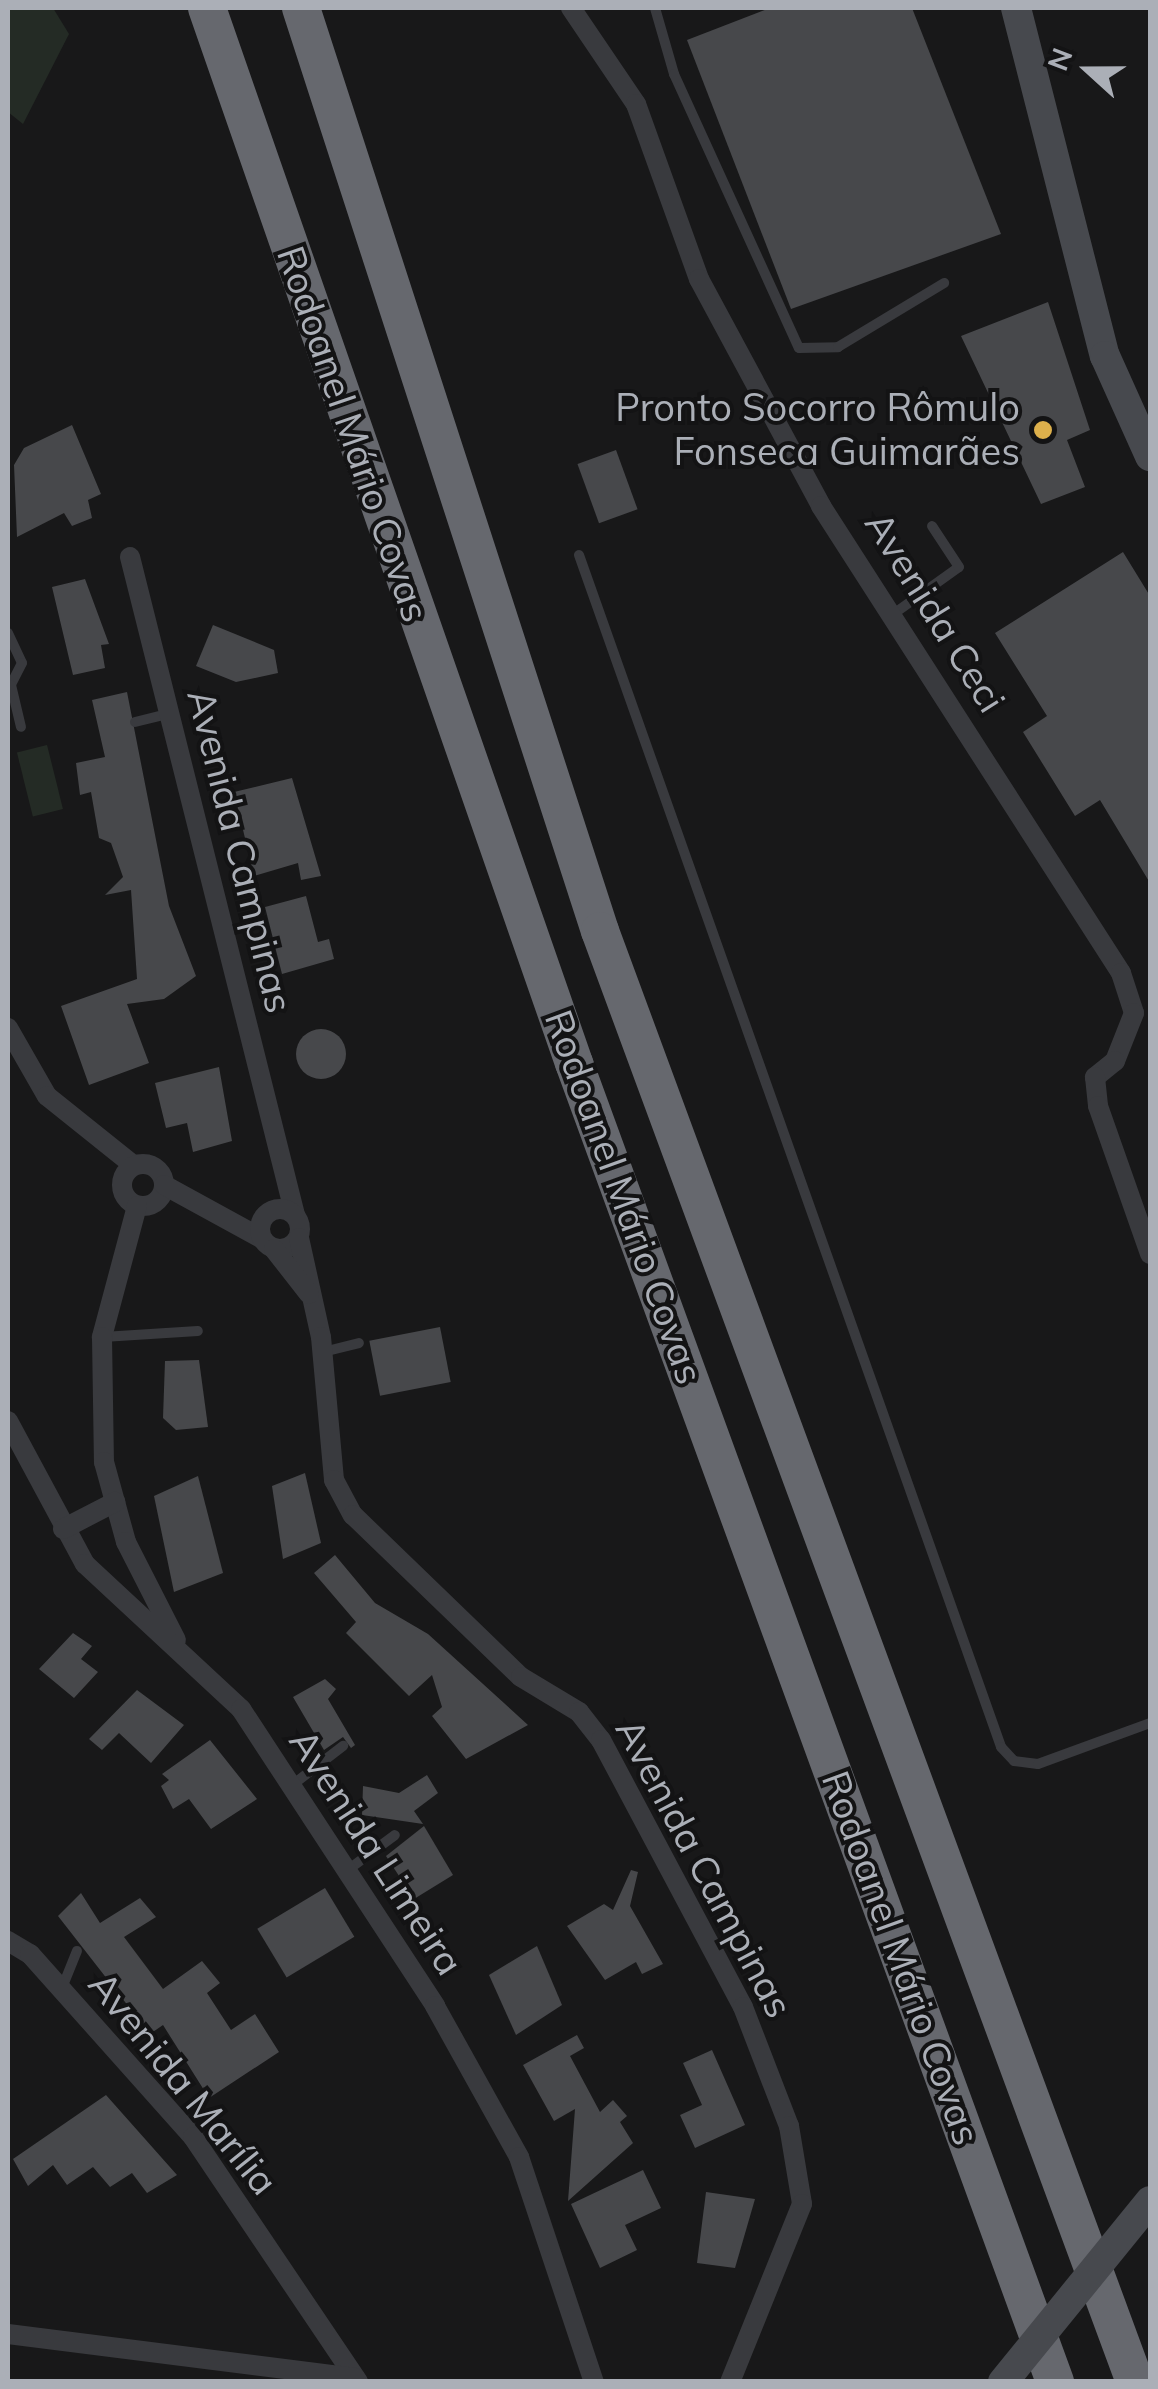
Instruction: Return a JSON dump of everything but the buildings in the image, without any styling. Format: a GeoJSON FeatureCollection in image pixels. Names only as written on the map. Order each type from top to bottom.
{"type":"FeatureCollection","features":[{"type":"Feature","properties":{"kind":"highway","name":"Rodoanel Mário Covas"},"geometry":{"type":"LineString","coordinates":[[207,8],[574,1063],[1055,2382]]}},
{"type":"Feature","properties":{"kind":"highway","name":"Rodoanel Mário Covas"},"geometry":{"type":"LineString","coordinates":[[301,8],[600,931],[1135,2382]]}},
{"type":"Feature","properties":{"kind":"main road"},"geometry":{"type":"LineString","coordinates":[[1021,14],[1096,324],[1150,456]]}},
{"type":"Feature","properties":{"kind":"main road"},"geometry":{"type":"LineString","coordinates":[[1003,2382],[1150,2201]]}},
{"type":"Feature","properties":{"kind":"street","name":"Avenida Ceci"},"geometry":{"type":"LineString","coordinates":[[572,8],[636,104],[716,313],[892,614],[1132,999],[1116,1061],[1095,1077],[1102,1134],[1150,1254]]}},
{"type":"Feature","properties":{"kind":"street","name":"Avenida Campinas"},"geometry":{"type":"LineString","coordinates":[[130,558],[281,1162],[274,1226],[314,1299]]}},
{"type":"Feature","properties":{"kind":"street"},"geometry":{"type":"LineString","coordinates":[[8,1028],[47,1096],[133,1165],[154,1166],[164,1185],[211,1210],[274,1226]]}},
{"type":"Feature","properties":{"kind":"street"},"geometry":{"type":"LineString","coordinates":[[133,1165],[121,1181],[136,1206],[102,1338],[104,1462],[115,1502],[176,1642]]}},
{"type":"Feature","properties":{"kind":"street"},"geometry":{"type":"LineString","coordinates":[[136,1206],[156,1202],[164,1185]]}},
{"type":"Feature","properties":{"kind":"street","name":"Avenida Campinas"},"geometry":{"type":"LineString","coordinates":[[274,1226],[299,1238],[322,1352],[334,1480],[353,1515],[521,1677],[590,1726],[743,2007],[789,2126],[803,2191],[794,2234],[730,2382]]}},
{"type":"Feature","properties":{"kind":"street","name":"Avenida Limeira"},"geometry":{"type":"LineString","coordinates":[[8,1421],[63,1529],[109,1594],[176,1642],[234,1700],[344,1873],[435,2006],[519,2157],[594,2382]]}},
{"type":"Feature","properties":{"kind":"street"},"geometry":{"type":"LineString","coordinates":[[63,1529],[115,1502]]}},
{"type":"Feature","properties":{"kind":"street","name":"Avenida Marília"},"geometry":{"type":"LineString","coordinates":[[8,1941],[62,1989],[194,2137],[356,2380]]}},
{"type":"Feature","properties":{"kind":"street"},"geometry":{"type":"LineString","coordinates":[[8,2334],[356,2380]]}},
{"type":"Feature","properties":{"kind":"lane"},"geometry":{"type":"LineString","coordinates":[[572,8],[582,8]]}},
{"type":"Feature","properties":{"kind":"lane"},"geometry":{"type":"LineString","coordinates":[[655,8],[668,60],[799,348],[838,347],[944,283]]}},
{"type":"Feature","properties":{"kind":"lane"},"geometry":{"type":"LineString","coordinates":[[892,614],[959,568],[932,526]]}},
{"type":"Feature","properties":{"kind":"lane"},"geometry":{"type":"LineString","coordinates":[[579,556],[1001,1747],[1014,1761],[1038,1764],[1150,1723]]}},
{"type":"Feature","properties":{"kind":"lane"},"geometry":{"type":"LineString","coordinates":[[8,633],[22,663],[9,686],[20,727]]}},
{"type":"Feature","properties":{"kind":"lane"},"geometry":{"type":"LineString","coordinates":[[135,722],[168,714]]}},
{"type":"Feature","properties":{"kind":"lane"},"geometry":{"type":"LineString","coordinates":[[102,1338],[198,1330]]}},
{"type":"Feature","properties":{"kind":"lane"},"geometry":{"type":"LineString","coordinates":[[322,1352],[360,1343]]}},
{"type":"Feature","properties":{"kind":"lane"},"geometry":{"type":"LineString","coordinates":[[290,1786],[343,1746]]}},
{"type":"Feature","properties":{"kind":"lane"},"geometry":{"type":"LineString","coordinates":[[344,1873],[396,1835]]}},
{"type":"Feature","properties":{"kind":"lane"},"geometry":{"type":"LineString","coordinates":[[62,1989],[77,1952]]}},
{"type":"Feature","properties":{"kind":"shaded area"},"geometry":{"type":"Polygon","coordinates":[[[8,8],[53,8],[69,34],[23,124],[8,112],[8,8]]]}},
{"type":"Feature","properties":{"kind":"shaded area"},"geometry":{"type":"Polygon","coordinates":[[[47,745],[63,809],[33,817],[17,752],[47,745]]]}},
{"type":"Feature","properties":{"kind":"place","name":"Pronto Socorro Rômulo Fonseca Guimarães"},"geometry":{"type":"Point","coordinates":[1043,430]}}]}
